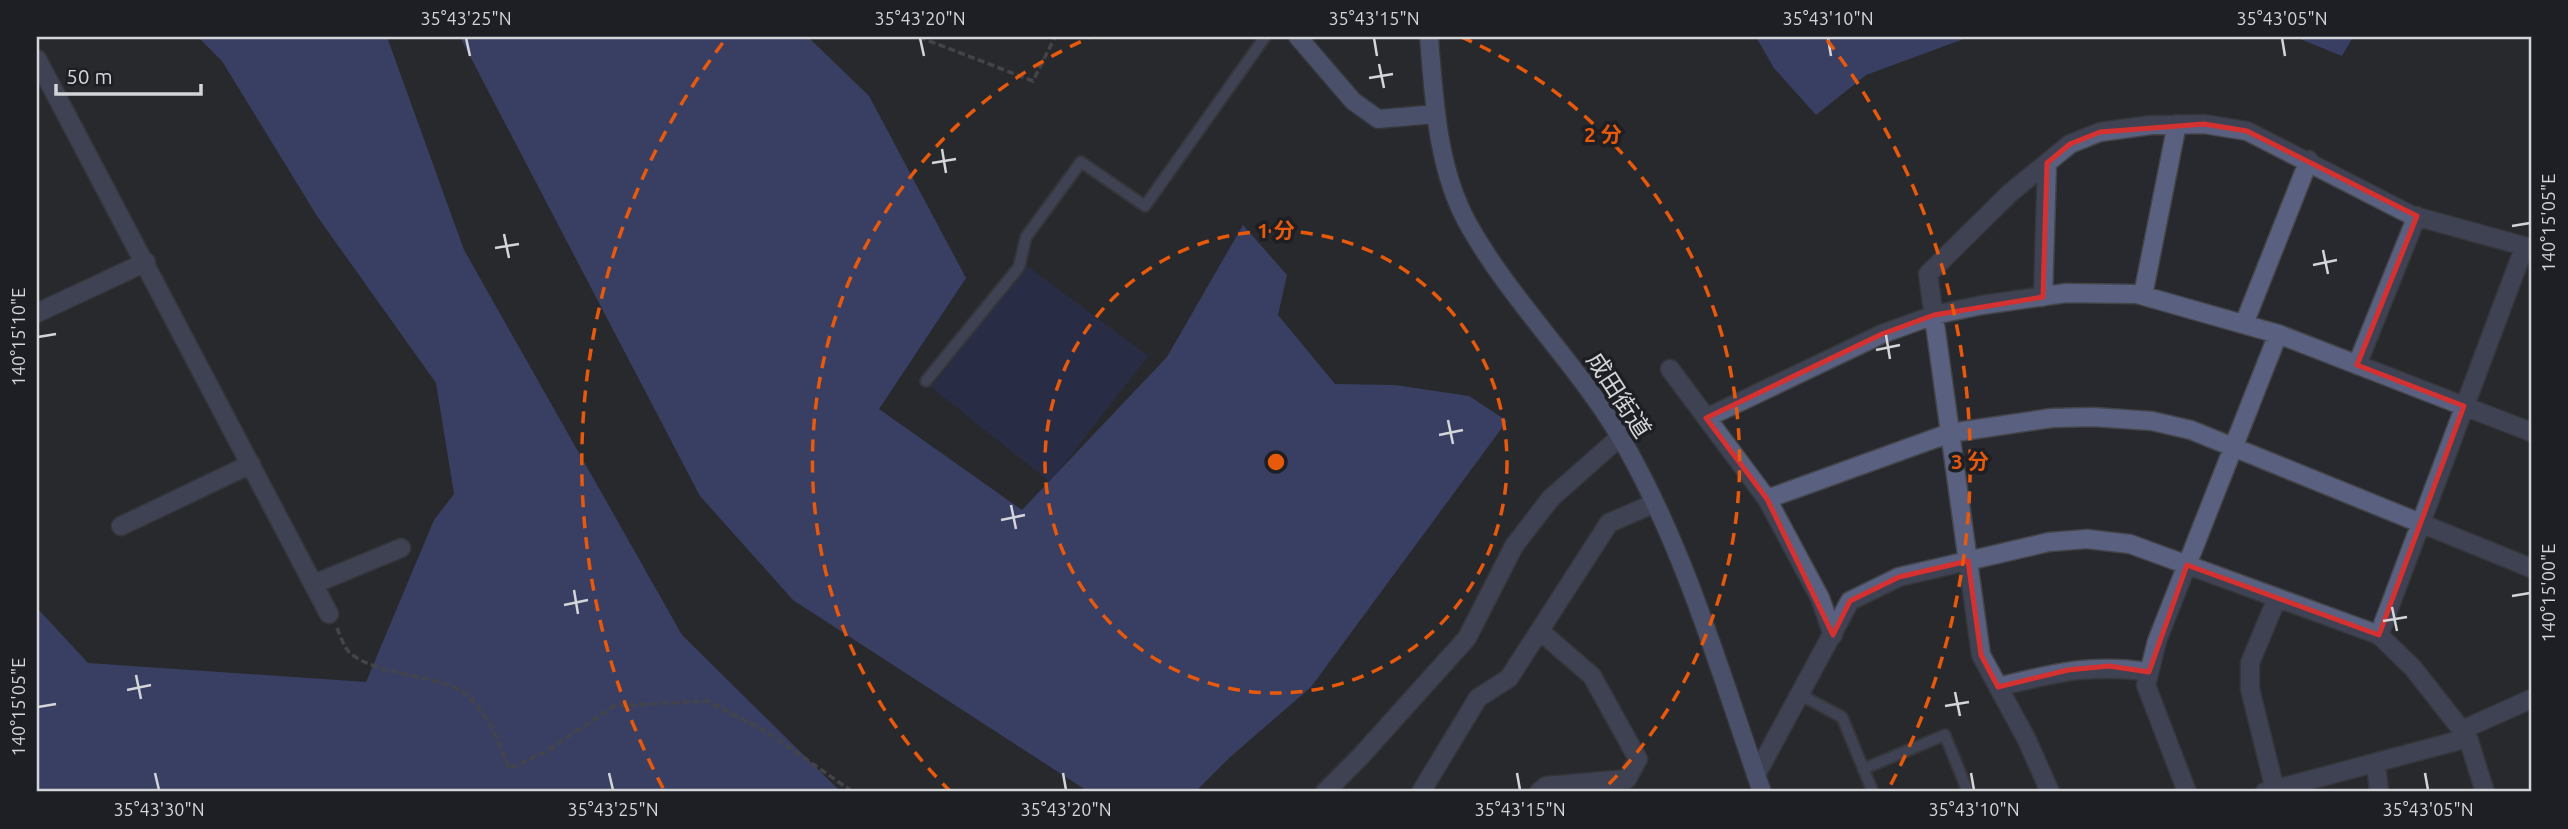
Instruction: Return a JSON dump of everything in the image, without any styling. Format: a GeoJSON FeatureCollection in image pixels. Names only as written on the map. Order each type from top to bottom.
{"type":"FeatureCollection","features":[{"type":"Feature","properties":{"kind":"street"},"geometry":{"type":"LineString","coordinates":[[1298,37],[1353,101],[1378,119],[1436,114]]}},
{"type":"Feature","properties":{"kind":"street","name":"成田街道"},"geometry":{"type":"LineString","coordinates":[[1429,37],[1436,114],[1447,173],[1466,221],[1511,290],[1574,369],[1620,437],[1655,503],[1712,646],[1759,784]]}},
{"type":"Feature","properties":{"kind":"street"},"geometry":{"type":"LineString","coordinates":[[37,59],[43,78],[146,262],[329,614]]}},
{"type":"Feature","properties":{"kind":"street"},"geometry":{"type":"LineString","coordinates":[[2143,295],[2177,124]]}},
{"type":"Feature","properties":{"kind":"street"},"geometry":{"type":"LineString","coordinates":[[2050,792],[2027,740],[1981,655],[1928,274],[2010,193],[2070,144],[2100,132],[2177,124],[2204,124],[2247,131],[2417,216],[2527,248],[2379,635]]}},
{"type":"Feature","properties":{"kind":"street"},"geometry":{"type":"LineString","coordinates":[[2244,324],[2309,160]]}},
{"type":"Feature","properties":{"kind":"street"},"geometry":{"type":"LineString","coordinates":[[2043,297],[2047,163]]}},
{"type":"Feature","properties":{"kind":"street"},"geometry":{"type":"LineString","coordinates":[[2357,365],[2417,216]]}},
{"type":"Feature","properties":{"kind":"street"},"geometry":{"type":"LineString","coordinates":[[37,313],[146,262]]}},
{"type":"Feature","properties":{"kind":"street"},"geometry":{"type":"LineString","coordinates":[[1706,418],[1882,334],[1934,315],[2066,293],[2143,295],[2278,334],[2531,432]]}},
{"type":"Feature","properties":{"kind":"street"},"geometry":{"type":"LineString","coordinates":[[2187,792],[2146,685],[2157,640],[2278,334]]}},
{"type":"Feature","properties":{"kind":"street"},"geometry":{"type":"LineString","coordinates":[[1670,369],[1767,499],[1820,598],[1833,635]]}},
{"type":"Feature","properties":{"kind":"street"},"geometry":{"type":"LineString","coordinates":[[1767,499],[1950,433],[2052,418],[2093,417],[2152,421],[2191,430],[2531,568]]}},
{"type":"Feature","properties":{"kind":"street"},"geometry":{"type":"LineString","coordinates":[[1325,792],[1360,757],[1466,638],[1514,546],[1551,498],[1620,437]]}},
{"type":"Feature","properties":{"kind":"street"},"geometry":{"type":"LineString","coordinates":[[121,526],[251,464]]}},
{"type":"Feature","properties":{"kind":"street"},"geometry":{"type":"LineString","coordinates":[[1420,792],[1479,698],[1509,678],[1609,523],[1655,503]]}},
{"type":"Feature","properties":{"kind":"street"},"geometry":{"type":"LineString","coordinates":[[1759,784],[1850,601],[1899,576],[2049,542],[2087,539],[2130,544],[2379,635],[2413,668],[2465,734],[2485,792]]}},
{"type":"Feature","properties":{"kind":"street"},"geometry":{"type":"LineString","coordinates":[[314,584],[401,548]]}},
{"type":"Feature","properties":{"kind":"street"},"geometry":{"type":"LineString","coordinates":[[2277,598],[2250,663],[2250,689],[2270,791],[2376,763],[2465,734],[2531,699]]}},
{"type":"Feature","properties":{"kind":"street"},"geometry":{"type":"LineString","coordinates":[[1539,792],[1546,786],[1627,779],[1638,759],[1592,676],[1540,631]]}},
{"type":"Feature","properties":{"kind":"street"},"geometry":{"type":"LineString","coordinates":[[1998,687],[2068,670],[2109,666],[2149,672]]}},
{"type":"Feature","properties":{"kind":"street"},"geometry":{"type":"LineString","coordinates":[[2376,763],[2379,792]]}},
{"type":"Feature","properties":{"kind":"lane"},"geometry":{"type":"LineString","coordinates":[[926,381],[1019,267],[1026,237],[1081,162],[1145,206],[1265,37]]}},
{"type":"Feature","properties":{"kind":"lane"},"geometry":{"type":"LineString","coordinates":[[1801,695],[1842,717],[1873,792]]}},
{"type":"Feature","properties":{"kind":"lane"},"geometry":{"type":"LineString","coordinates":[[1863,769],[1945,735],[1968,792]]}},
{"type":"Feature","properties":{"kind":"path"},"geometry":{"type":"LineString","coordinates":[[919,37],[1033,81],[1055,37]]}},
{"type":"Feature","properties":{"kind":"path"},"geometry":{"type":"LineString","coordinates":[[329,614],[349,652],[378,667],[435,681],[469,696],[498,737],[509,769],[547,751],[614,706],[707,701],[767,732],[853,792]]}},
{"type":"Feature","properties":{"kind":"highlighted area"},"geometry":{"type":"Polygon","coordinates":[[[2204,124],[2247,131],[2417,216],[2357,365],[2464,406],[2379,635],[2187,565],[2149,672],[2109,666],[2068,670],[1998,687],[1981,655],[1968,561],[1899,577],[1850,601],[1833,635],[1767,499],[1706,418],[1882,334],[1934,315],[2043,297],[2047,163],[2070,144],[2100,132],[2204,124]]]}},
{"type":"Feature","properties":{"kind":"shaded area"},"geometry":{"type":"Polygon","coordinates":[[[198,37],[387,37],[464,250],[682,635],[841,792],[37,792],[37,608],[88,663],[366,682],[434,520],[454,494],[436,383],[317,216],[222,61],[198,37]]]}},
{"type":"Feature","properties":{"kind":"shaded area"},"geometry":{"type":"Polygon","coordinates":[[[460,37],[808,37],[869,96],[966,278],[879,409],[1022,510],[1167,357],[1243,225],[1287,275],[1278,315],[1335,384],[1395,385],[1469,396],[1507,421],[1311,687],[1228,759],[1195,792],[1089,792],[793,600],[700,496],[460,37]]]}},
{"type":"Feature","properties":{"kind":"shaded area"},"geometry":{"type":"Polygon","coordinates":[[[1756,37],[1969,37],[1866,75],[1816,115],[1774,68],[1756,37]]]}},
{"type":"Feature","properties":{"kind":"shaded area"},"geometry":{"type":"Polygon","coordinates":[[[2295,37],[2353,37],[2342,56],[2295,37]]]}},
{"type":"Feature","properties":{"kind":"shaded area"},"geometry":{"type":"Polygon","coordinates":[[[1027,266],[1148,356],[1050,482],[931,387],[1027,266]]]}}]}
